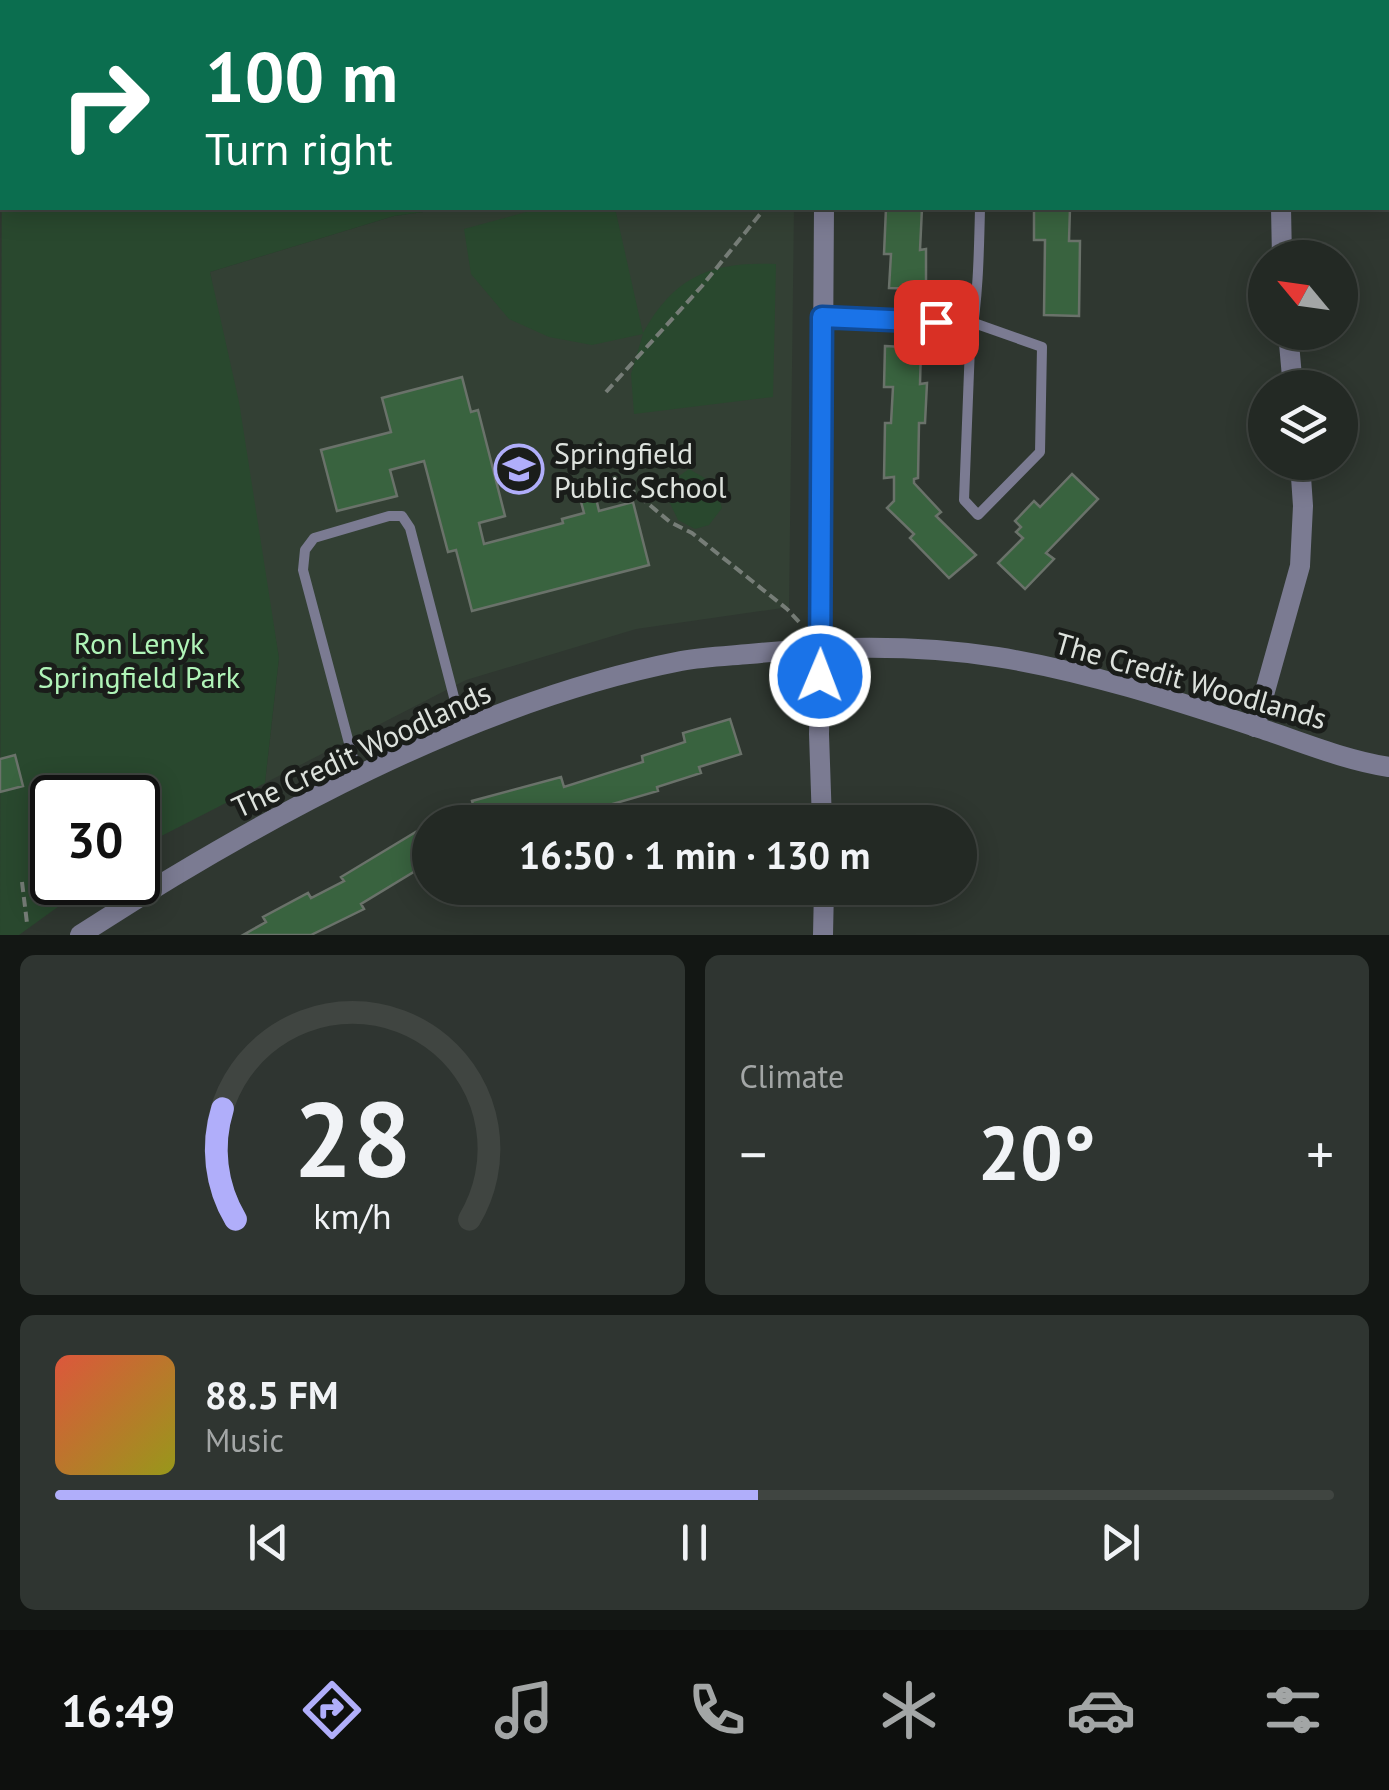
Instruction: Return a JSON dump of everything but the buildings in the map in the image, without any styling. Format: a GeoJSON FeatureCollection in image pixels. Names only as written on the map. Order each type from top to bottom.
{"type":"FeatureCollection","features":[{"type":"Feature","properties":{"kind":"street"},"geometry":{"type":"LineString","coordinates":[[821,805],[824,210]]}},
{"type":"Feature","properties":{"kind":"street"},"geometry":{"type":"LineString","coordinates":[[1281,210],[1282,240]]}},
{"type":"Feature","properties":{"kind":"street"},"geometry":{"type":"LineString","coordinates":[[1256,726],[1300,566],[1302,480]]}},
{"type":"Feature","properties":{"kind":"street","name":"The Credit Woodlands"},"geometry":{"type":"LineString","coordinates":[[80,935],[172,876],[358,777],[462,729],[618,676],[684,660],[821,647],[902,648],[996,657],[1086,677],[1256,726],[1366,764],[1389,767]]}},
{"type":"Feature","properties":{"kind":"street"},"geometry":{"type":"LineString","coordinates":[[823,935],[824,905]]}},
{"type":"Feature","properties":{"kind":"lane"},"geometry":{"type":"LineString","coordinates":[[822,317],[974,323],[1042,347],[1040,452],[978,515],[964,500],[970,346],[974,323],[979,295],[980,210]]}},
{"type":"Feature","properties":{"kind":"lane"},"geometry":{"type":"LineString","coordinates":[[358,777],[303,570],[305,550],[314,538],[389,516],[402,516],[410,528],[462,729]]}},
{"type":"Feature","properties":{"kind":"path"},"geometry":{"type":"LineString","coordinates":[[606,392],[702,286],[763,210]]}},
{"type":"Feature","properties":{"kind":"path"},"geometry":{"type":"LineString","coordinates":[[626,486],[788,608],[821,647]]}},
{"type":"Feature","properties":{"kind":"path"},"geometry":{"type":"LineString","coordinates":[[22,882],[26,923]]}},
{"type":"Feature","properties":{"kind":"shaded area","name":"Springfield Public School"},"geometry":{"type":"Polygon","coordinates":[[[438,210],[794,210],[789,607],[636,629],[466,680],[265,783],[279,658],[210,272],[394,216],[438,210]]]}},
{"type":"Feature","properties":{"kind":"green space","name":"Ron Lenyk Springfield Park"},"geometry":{"type":"Polygon","coordinates":[[[2,210],[438,210],[394,216],[210,272],[239,402],[279,658],[265,783],[160,837],[160,775],[30,775],[30,905],[61,905],[19,935],[0,935],[2,210]]]}},
{"type":"Feature","properties":{"kind":"green space"},"geometry":{"type":"Polygon","coordinates":[[[534,210],[615,210],[643,333],[668,298],[697,276],[733,266],[776,264],[773,397],[634,414],[631,374],[643,334],[592,345],[549,337],[509,319],[471,274],[464,229],[534,210]]]}},
{"type":"Feature","properties":{"kind":"green space"},"geometry":{"type":"Polygon","coordinates":[[[689,469],[715,484],[722,508],[709,525],[695,529],[678,520],[667,497],[675,479],[689,469]]]}},
{"type":"Feature","properties":{"kind":"place","name":"Springfield Public School"},"geometry":{"type":"Point","coordinates":[519,469]}},
{"type":"Feature","properties":{"kind":"route"},"geometry":{"type":"LineString","coordinates":[[820,676],[822,317],[936,322]]}}]}
